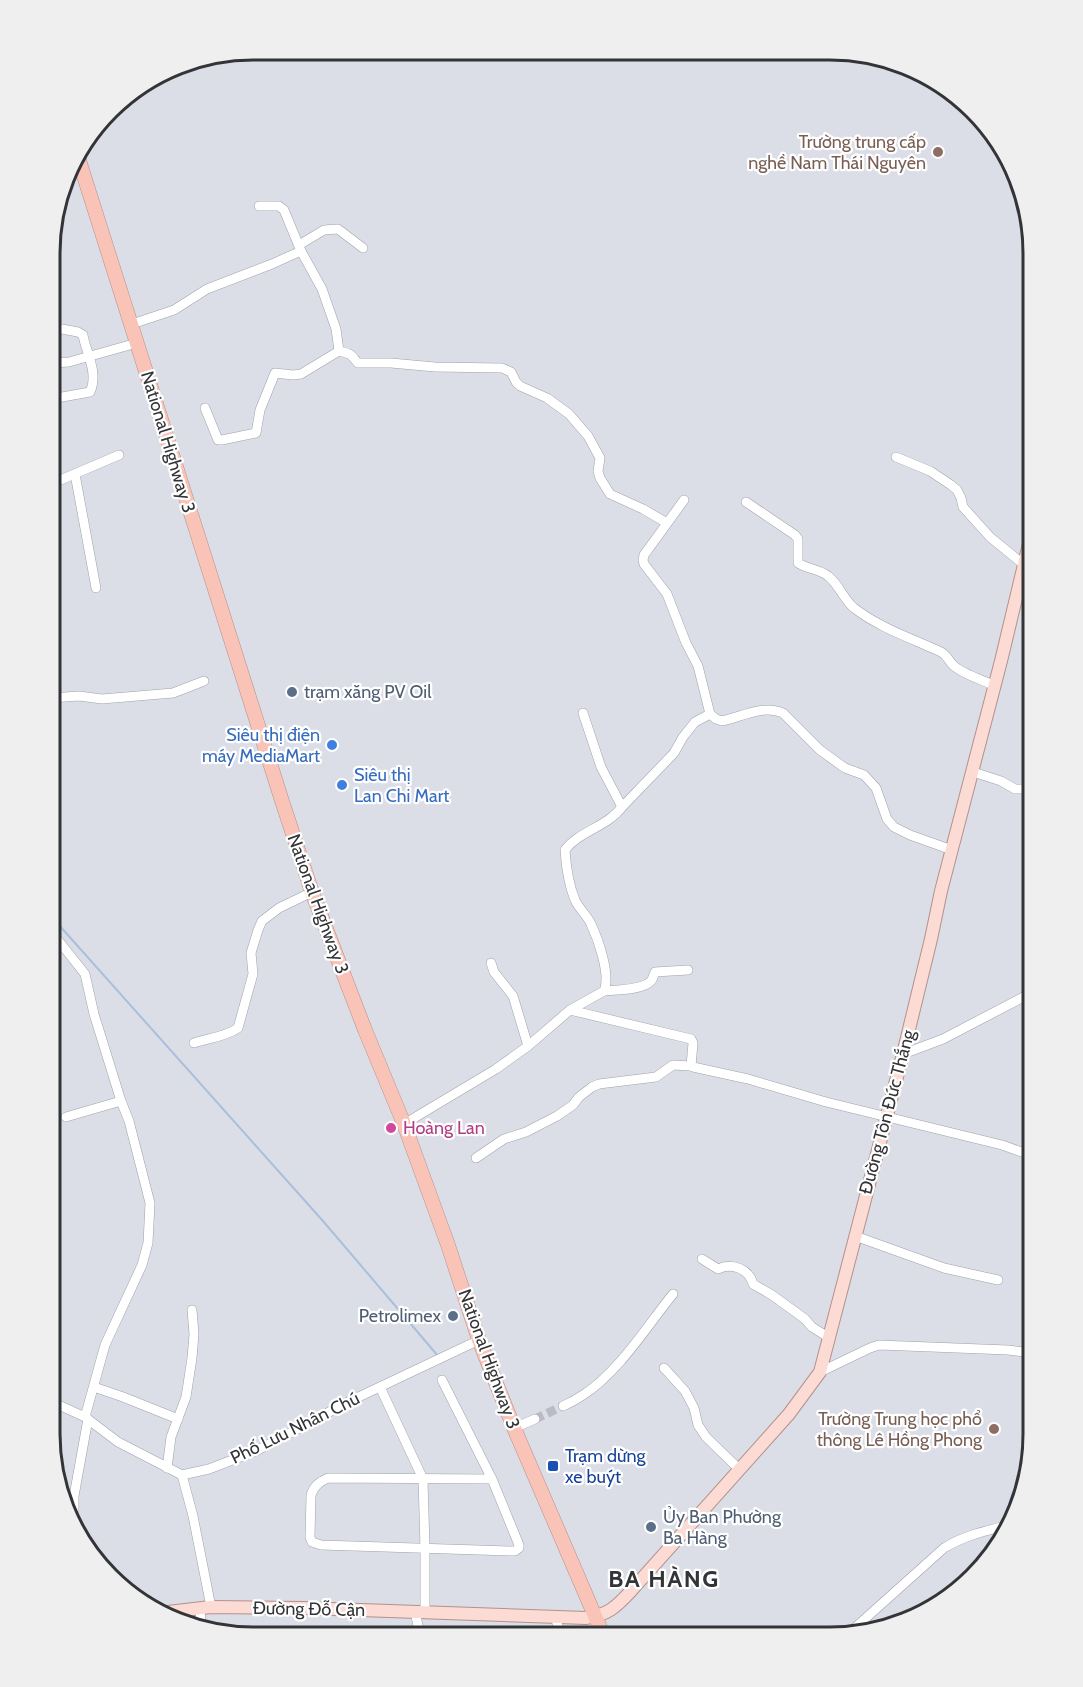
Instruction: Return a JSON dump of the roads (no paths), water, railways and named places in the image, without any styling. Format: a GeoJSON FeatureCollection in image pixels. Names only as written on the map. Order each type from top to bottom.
{"type":"FeatureCollection","features":[{"type":"Feature","properties":{"kind":"highway","name":"National Highway 3"},"geometry":{"type":"LineString","coordinates":[[81,166],[312,892],[404,1124],[448,1245],[479,1340],[599,1627]]}},
{"type":"Feature","properties":{"kind":"main road","name":"Đường Tôn Đức Thắng"},"geometry":{"type":"LineString","coordinates":[[594,1617],[610,1611],[620,1603],[789,1414],[820,1372],[903,1054],[941,891],[995,686],[1023,564]]}},
{"type":"Feature","properties":{"kind":"main road","name":"Đường Đỗ Cận"},"geometry":{"type":"LineString","coordinates":[[177,1611],[206,1608],[304,1608],[594,1617]]}},
{"type":"Feature","properties":{"kind":"street"},"geometry":{"type":"LineString","coordinates":[[259,206],[281,207],[322,289],[336,329],[339,351]]}},
{"type":"Feature","properties":{"kind":"street"},"geometry":{"type":"LineString","coordinates":[[132,324],[174,310],[207,289],[272,264],[300,248],[324,230],[343,231],[363,248]]}},
{"type":"Feature","properties":{"kind":"street"},"geometry":{"type":"LineString","coordinates":[[60,329],[83,335],[92,363],[92,390],[60,397]]}},
{"type":"Feature","properties":{"kind":"street"},"geometry":{"type":"LineString","coordinates":[[60,362],[137,344]]}},
{"type":"Feature","properties":{"kind":"street"},"geometry":{"type":"LineString","coordinates":[[206,408],[218,440],[256,433],[260,410],[275,374],[300,374],[339,351],[350,354],[358,363],[507,369],[520,386],[560,406],[588,436],[600,458],[598,471],[600,478],[610,494],[644,509],[667,523]]}},
{"type":"Feature","properties":{"kind":"street"},"geometry":{"type":"LineString","coordinates":[[60,480],[119,455]]}},
{"type":"Feature","properties":{"kind":"street"},"geometry":{"type":"LineString","coordinates":[[896,457],[930,471],[957,490],[963,507],[990,537],[1023,564]]}},
{"type":"Feature","properties":{"kind":"street"},"geometry":{"type":"LineString","coordinates":[[75,474],[96,588]]}},
{"type":"Feature","properties":{"kind":"street"},"geometry":{"type":"LineString","coordinates":[[684,500],[644,555],[643,560],[665,589],[686,643],[698,666],[710,714],[722,721],[766,710],[783,713],[820,750],[844,768],[864,775],[876,788],[887,819],[894,827],[952,850]]}},
{"type":"Feature","properties":{"kind":"street"},"geometry":{"type":"LineString","coordinates":[[746,502],[795,535],[798,539],[798,563],[829,576],[852,606],[890,631],[944,653],[959,669],[995,686]]}},
{"type":"Feature","properties":{"kind":"street"},"geometry":{"type":"LineString","coordinates":[[60,697],[102,699],[173,693],[204,681]]}},
{"type":"Feature","properties":{"kind":"street"},"geometry":{"type":"LineString","coordinates":[[583,713],[601,767],[622,807]]}},
{"type":"Feature","properties":{"kind":"street"},"geometry":{"type":"LineString","coordinates":[[604,991],[606,981],[601,955],[590,922],[574,899],[565,850],[570,843],[615,817],[674,753],[695,722],[710,714]]}},
{"type":"Feature","properties":{"kind":"street"},"geometry":{"type":"LineString","coordinates":[[973,772],[1016,789],[1023,789]]}},
{"type":"Feature","properties":{"kind":"street"},"geometry":{"type":"LineString","coordinates":[[194,1043],[211,1037],[224,1036],[238,1028],[253,974],[251,953],[262,921],[279,908],[312,892]]}},
{"type":"Feature","properties":{"kind":"street"},"geometry":{"type":"LineString","coordinates":[[60,943],[85,974],[94,1014],[129,1121],[150,1203],[148,1243],[142,1265],[105,1344],[86,1418],[74,1505]]}},
{"type":"Feature","properties":{"kind":"street"},"geometry":{"type":"LineString","coordinates":[[491,963],[494,972],[513,996],[528,1046]]}},
{"type":"Feature","properties":{"kind":"street"},"geometry":{"type":"LineString","coordinates":[[404,1124],[484,1077],[528,1046],[570,1010],[604,991],[625,990],[647,983],[651,981],[655,972],[688,970]]}},
{"type":"Feature","properties":{"kind":"street"},"geometry":{"type":"LineString","coordinates":[[903,1054],[943,1040],[1023,998]]}},
{"type":"Feature","properties":{"kind":"street"},"geometry":{"type":"LineString","coordinates":[[570,1010],[691,1039],[693,1042],[691,1066]]}},
{"type":"Feature","properties":{"kind":"street"},"geometry":{"type":"LineString","coordinates":[[476,1158],[504,1139],[526,1132],[557,1116],[592,1087],[599,1084],[656,1077],[673,1065],[691,1066],[748,1079],[826,1102],[1002,1145],[1023,1152]]}},
{"type":"Feature","properties":{"kind":"street"},"geometry":{"type":"LineString","coordinates":[[66,1118],[121,1101]]}},
{"type":"Feature","properties":{"kind":"street"},"geometry":{"type":"LineString","coordinates":[[855,1236],[944,1268],[998,1280]]}},
{"type":"Feature","properties":{"kind":"street"},"geometry":{"type":"LineString","coordinates":[[702,1259],[716,1269],[731,1266],[739,1268],[750,1277],[753,1284],[772,1294],[806,1319],[812,1327],[828,1337]]}},
{"type":"Feature","properties":{"kind":"street"},"geometry":{"type":"LineString","coordinates":[[563,1407],[589,1391],[618,1364],[673,1294]]}},
{"type":"Feature","properties":{"kind":"street"},"geometry":{"type":"LineString","coordinates":[[167,1468],[171,1437],[186,1397],[194,1334],[192,1310]]}},
{"type":"Feature","properties":{"kind":"street","name":"Phố Lưu Nhân Chú"},"geometry":{"type":"LineString","coordinates":[[182,1475],[210,1469],[256,1451],[310,1421],[479,1340]]}},
{"type":"Feature","properties":{"kind":"street"},"geometry":{"type":"LineString","coordinates":[[820,1372],[879,1345],[1023,1352]]}},
{"type":"Feature","properties":{"kind":"street"},"geometry":{"type":"LineString","coordinates":[[664,1368],[685,1391],[694,1408],[698,1425],[706,1437],[740,1470]]}},
{"type":"Feature","properties":{"kind":"street"},"geometry":{"type":"LineString","coordinates":[[442,1380],[492,1479],[519,1548],[510,1551],[321,1545],[315,1544],[310,1537],[313,1488],[333,1477],[492,1479]]}},
{"type":"Feature","properties":{"kind":"street"},"geometry":{"type":"LineString","coordinates":[[94,1387],[123,1396],[178,1419]]}},
{"type":"Feature","properties":{"kind":"street"},"geometry":{"type":"LineString","coordinates":[[380,1387],[423,1479],[425,1548],[420,1627]]}},
{"type":"Feature","properties":{"kind":"street"},"geometry":{"type":"LineString","coordinates":[[60,1406],[86,1418],[118,1442],[182,1475],[193,1516],[206,1608],[203,1620]]}},
{"type":"Feature","properties":{"kind":"street"},"geometry":{"type":"LineString","coordinates":[[514,1428],[535,1419]]}},
{"type":"Feature","properties":{"kind":"street"},"geometry":{"type":"LineString","coordinates":[[859,1625],[944,1548],[973,1533],[999,1527]]}},
{"type":"Feature","properties":{"kind":"street"},"geometry":{"type":"LineString","coordinates":[[555,1616],[558,1627]]}},
{"type":"Feature","properties":{"kind":"waterway"},"geometry":{"type":"LineString","coordinates":[[60,926],[323,1221],[438,1356]]}},
{"type":"Feature","properties":{"kind":"tunnel"},"geometry":{"type":"LineString","coordinates":[[535,1419],[563,1406]]}},
{"type":"Feature","properties":{"kind":"place","name":"Trường trung cấp nghề Nam Thái Nguyên"},"geometry":{"type":"Point","coordinates":[938,152]}},
{"type":"Feature","properties":{"kind":"place","name":"trạm xăng PV Oil"},"geometry":{"type":"Point","coordinates":[292,692]}},
{"type":"Feature","properties":{"kind":"place","name":"Siêu thị điện máy MediaMart"},"geometry":{"type":"Point","coordinates":[332,745]}},
{"type":"Feature","properties":{"kind":"place","name":"Siêu thị Lan Chi Mart"},"geometry":{"type":"Point","coordinates":[342,785]}},
{"type":"Feature","properties":{"kind":"place","name":"Hoàng Lan"},"geometry":{"type":"Point","coordinates":[391,1128]}},
{"type":"Feature","properties":{"kind":"place","name":"Petrolimex"},"geometry":{"type":"Point","coordinates":[453,1316]}},
{"type":"Feature","properties":{"kind":"place","name":"Trường Trung học phổ thông Lê Hồng Phong"},"geometry":{"type":"Point","coordinates":[994,1429]}},
{"type":"Feature","properties":{"kind":"place","name":"Trạm dừng xe buýt"},"geometry":{"type":"Point","coordinates":[553,1466]}},
{"type":"Feature","properties":{"kind":"place","name":"Ủy Ban Phường Ba Hàng"},"geometry":{"type":"Point","coordinates":[651,1527]}},
{"type":"Feature","properties":{"kind":"district","name":"BA HÀNG"},"geometry":{"type":"Point","coordinates":[664,1579]}}]}
